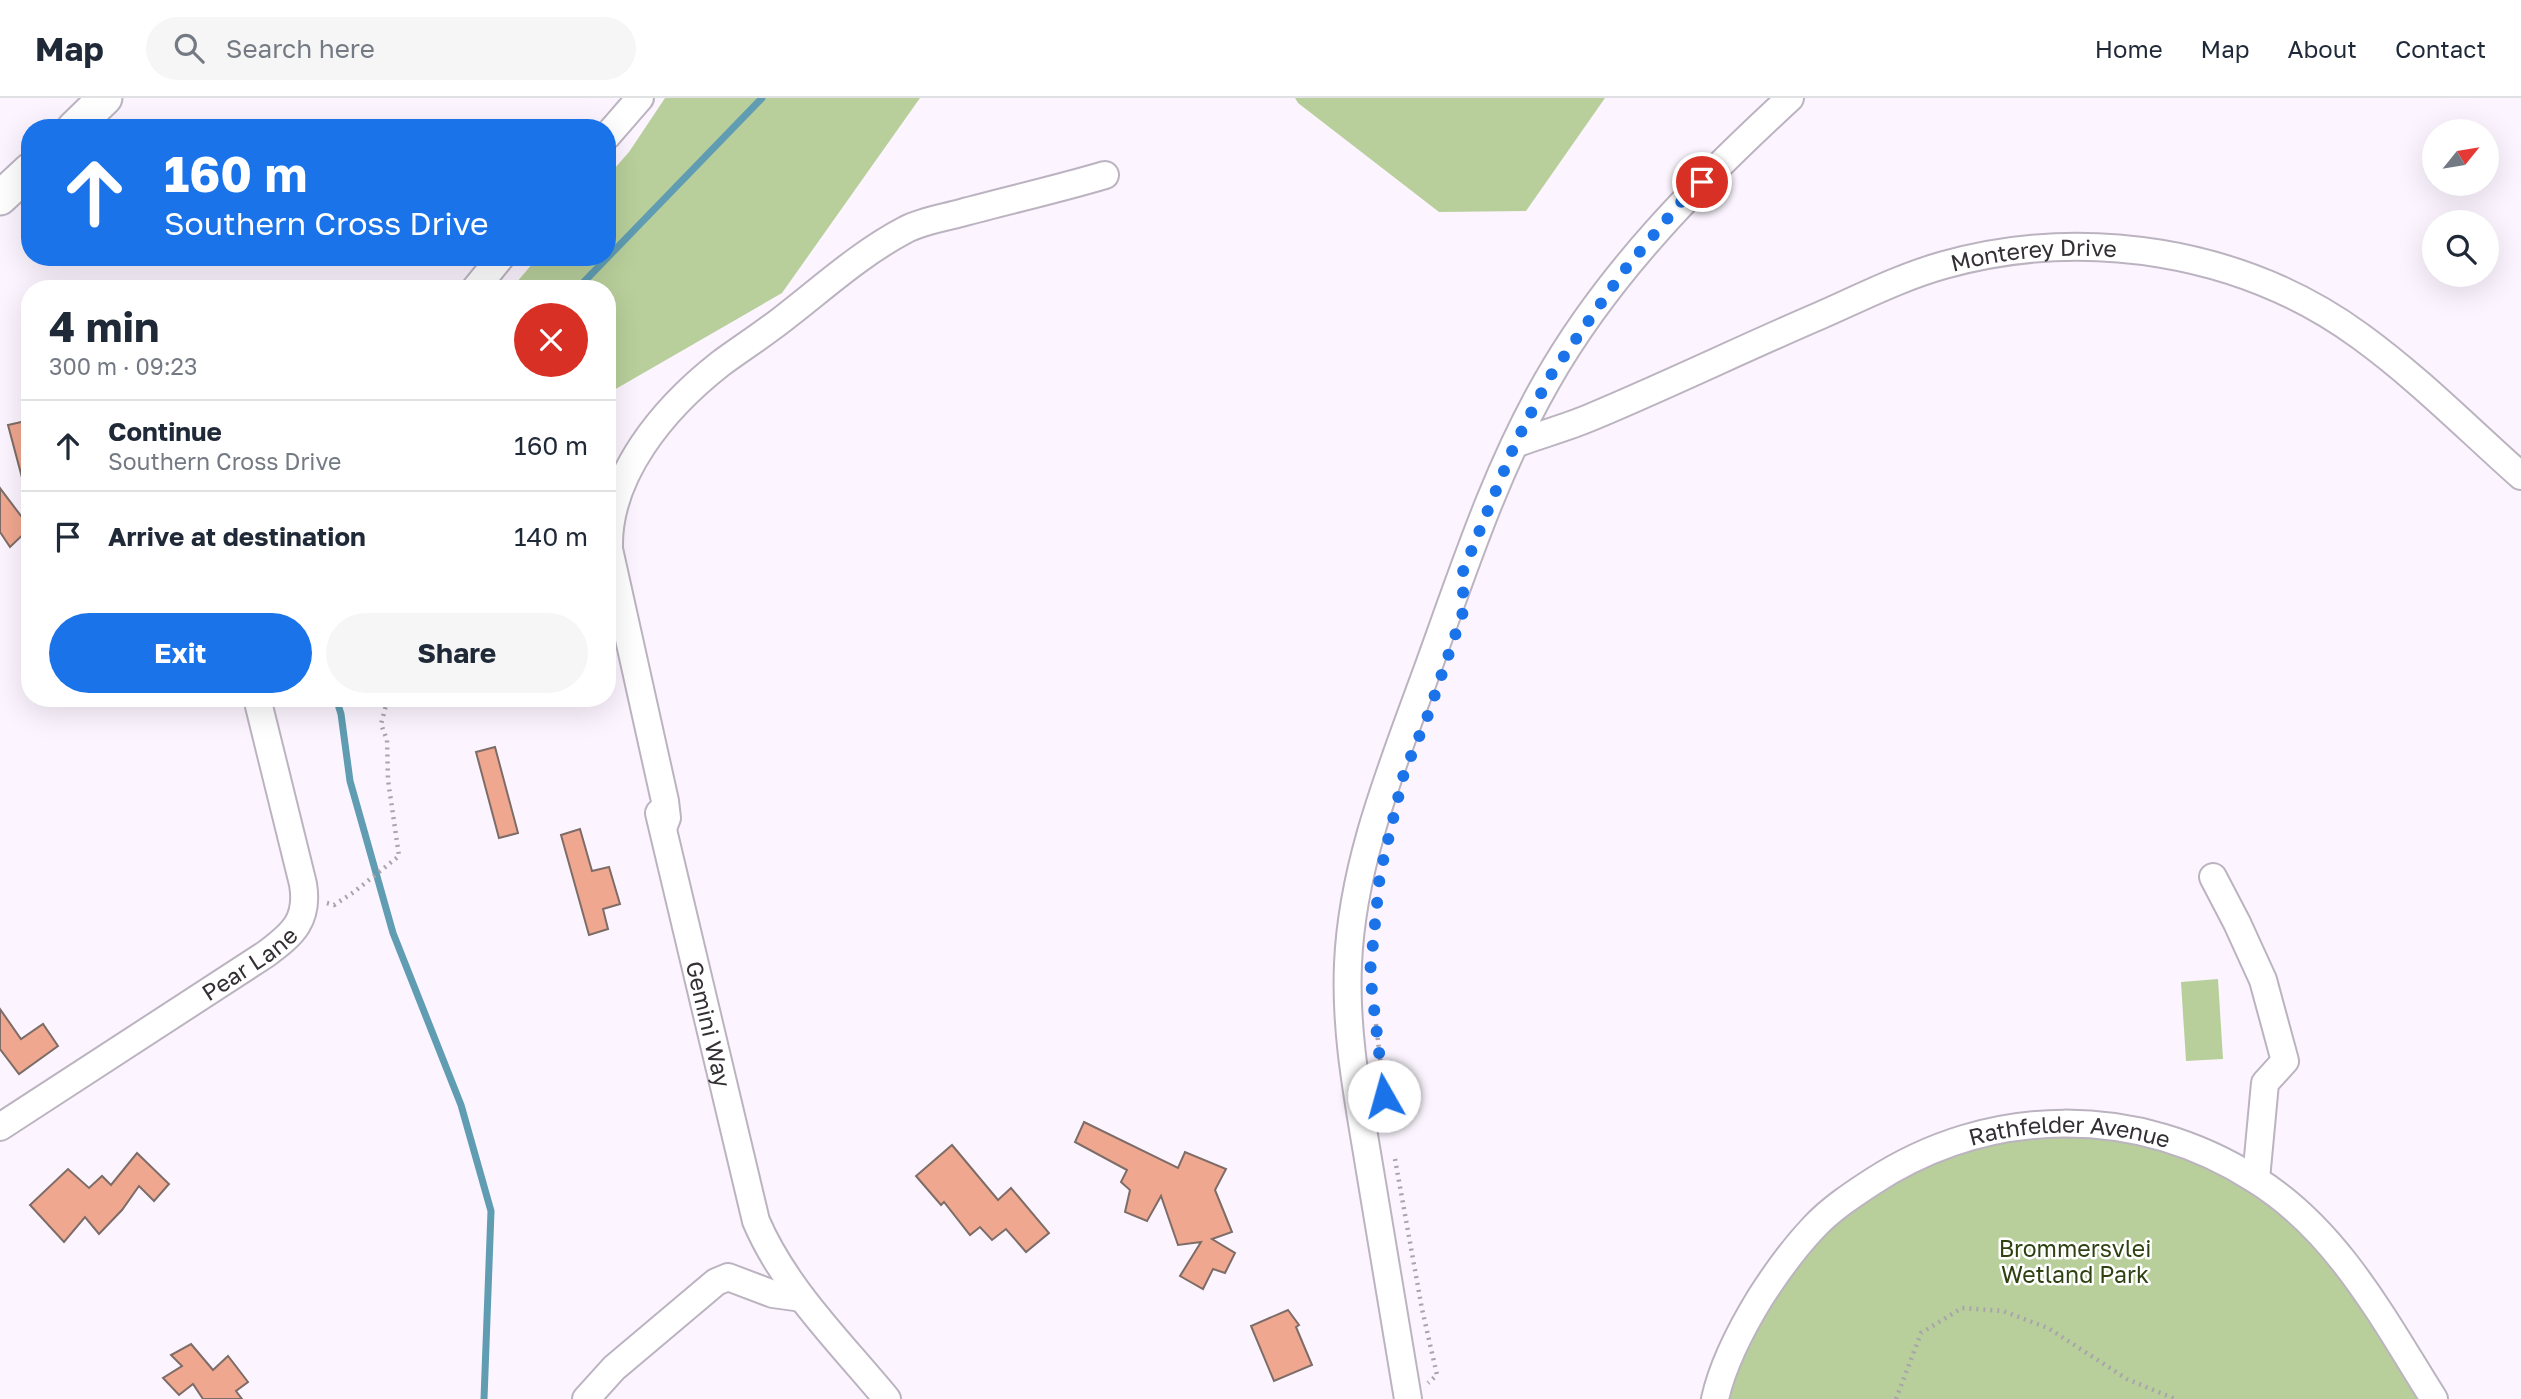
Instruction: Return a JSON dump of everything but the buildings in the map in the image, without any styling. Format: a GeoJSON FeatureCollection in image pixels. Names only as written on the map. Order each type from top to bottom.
{"type":"FeatureCollection","features":[{"type":"Feature","properties":{"kind":"main road"},"geometry":{"type":"LineString","coordinates":[[83,119],[105,98]]}},
{"type":"Feature","properties":{"kind":"main road"},"geometry":{"type":"LineString","coordinates":[[0,198],[21,178]]}},
{"type":"Feature","properties":{"kind":"street"},"geometry":{"type":"LineString","coordinates":[[616,126],[640,98]]}},
{"type":"Feature","properties":{"kind":"street"},"geometry":{"type":"LineString","coordinates":[[1419,1396],[1351,1062],[1349,951],[1360,869],[1387,781],[1462,574],[1515,444],[1555,368],[1605,294],[1682,201],[1790,98]]}},
{"type":"Feature","properties":{"kind":"street"},"geometry":{"type":"LineString","coordinates":[[616,500],[637,452],[692,389],[718,366],[866,254],[905,230],[1105,175]]}},
{"type":"Feature","properties":{"kind":"street","name":"Monterey Drive"},"geometry":{"type":"LineString","coordinates":[[1515,444],[1587,419],[1818,316],[1940,266],[1970,258],[2062,247],[2119,248],[2149,251],[2216,266],[2279,290],[2322,312],[2360,336],[2393,363],[2521,476]]}},
{"type":"Feature","properties":{"kind":"street"},"geometry":{"type":"LineString","coordinates":[[482,280],[494,266]]}},
{"type":"Feature","properties":{"kind":"street"},"geometry":{"type":"LineString","coordinates":[[616,580],[666,802],[667,818],[663,828]]}},
{"type":"Feature","properties":{"kind":"street","name":"Gemini Way"},"geometry":{"type":"LineString","coordinates":[[616,646],[663,828],[756,1221],[769,1248],[802,1298],[887,1399]]}},
{"type":"Feature","properties":{"kind":"street","name":"Pear Lane"},"geometry":{"type":"LineString","coordinates":[[0,1127],[282,942],[300,920],[306,898],[259,707]]}},
{"type":"Feature","properties":{"kind":"street"},"geometry":{"type":"LineString","coordinates":[[2213,877],[2263,980],[2285,1061],[2265,1083],[2256,1180]]}},
{"type":"Feature","properties":{"kind":"street","name":"Rathfelder Avenue"},"geometry":{"type":"LineString","coordinates":[[1715,1399],[1731,1353],[1746,1321],[1770,1283],[1814,1227],[1859,1190],[1899,1165],[1982,1134],[2026,1124],[2085,1122],[2116,1126],[2180,1143],[2221,1160],[2289,1203],[2357,1278],[2434,1399]]}},
{"type":"Feature","properties":{"kind":"street"},"geometry":{"type":"LineString","coordinates":[[586,1399],[614,1368],[716,1282],[728,1277],[739,1279],[773,1294],[802,1298]]}},
{"type":"Feature","properties":{"kind":"path"},"geometry":{"type":"LineString","coordinates":[[306,898],[334,905],[399,856],[388,780],[387,740],[381,724],[386,707]]}},
{"type":"Feature","properties":{"kind":"path"},"geometry":{"type":"LineString","coordinates":[[1374,1014],[1384,1096]]}},
{"type":"Feature","properties":{"kind":"path"},"geometry":{"type":"LineString","coordinates":[[1393,1147],[1422,1309],[1437,1375],[1419,1396]]}},
{"type":"Feature","properties":{"kind":"path"},"geometry":{"type":"LineString","coordinates":[[1896,1399],[1921,1333],[1962,1308],[2003,1311],[2048,1328],[2127,1379],[2175,1399]]}},
{"type":"Feature","properties":{"kind":"green space"},"geometry":{"type":"Polygon","coordinates":[[[665,98],[920,98],[782,293],[616,389],[616,280],[519,280],[530,266],[616,266],[616,167],[665,98]]]}},
{"type":"Feature","properties":{"kind":"green space"},"geometry":{"type":"Polygon","coordinates":[[[1295,98],[1605,98],[1526,211],[1439,212],[1295,98]]]}},
{"type":"Feature","properties":{"kind":"green space"},"geometry":{"type":"Polygon","coordinates":[[[2218,979],[2223,1059],[2186,1061],[2181,982],[2218,979]]]}},
{"type":"Feature","properties":{"kind":"green space","name":"Brommersvlei Wetland Park"},"geometry":{"type":"Polygon","coordinates":[[[2116,1126],[2289,1203],[2434,1399],[1715,1399],[1789,1257],[1938,1148],[2116,1126]]]}},
{"type":"Feature","properties":{"kind":"waterway"},"geometry":{"type":"LineString","coordinates":[[616,249],[762,98]]}},
{"type":"Feature","properties":{"kind":"waterway"},"geometry":{"type":"LineString","coordinates":[[586,280],[599,266]]}},
{"type":"Feature","properties":{"kind":"waterway"},"geometry":{"type":"LineString","coordinates":[[339,707],[350,781],[393,933],[461,1105],[491,1211],[484,1399]]}},
{"type":"Feature","properties":{"kind":"route"},"geometry":{"type":"LineString","coordinates":[[1384,1096],[1370,973],[1380,874],[1404,773],[1428,715],[1464,609],[1462,574],[1515,444],[1549,378],[1605,294],[1682,201],[1702,182]]}}]}
